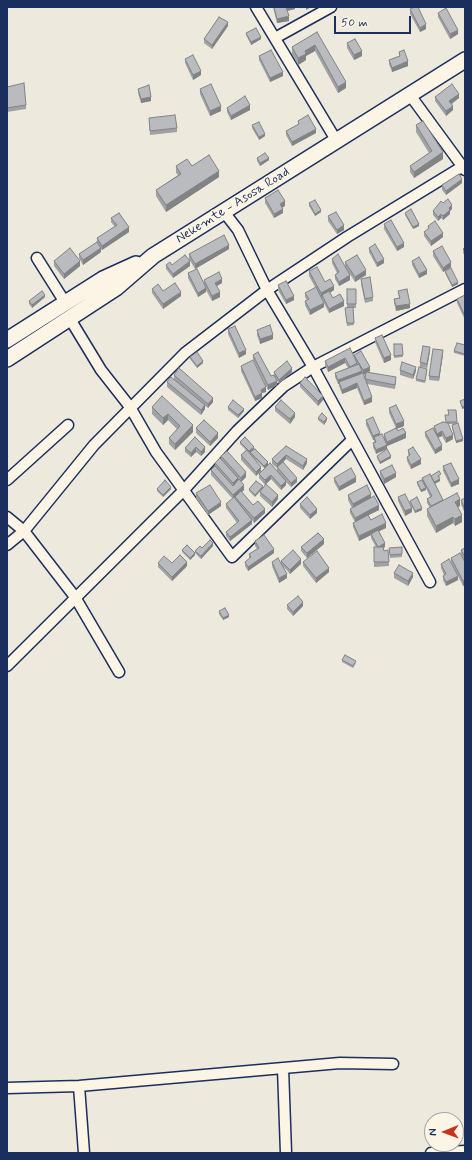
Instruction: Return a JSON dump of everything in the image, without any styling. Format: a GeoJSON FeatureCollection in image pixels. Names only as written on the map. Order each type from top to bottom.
{"type":"FeatureCollection","features":[{"type":"Feature","properties":{"kind":"highway","name":"Nekemte - Asosa Road"},"geometry":{"type":"LineString","coordinates":[[7,359],[116,288],[153,256],[465,60]]}},
{"type":"Feature","properties":{"kind":"highway"},"geometry":{"type":"LineString","coordinates":[[7,340],[66,304],[103,279],[153,256]]}},
{"type":"Feature","properties":{"kind":"street"},"geometry":{"type":"LineString","coordinates":[[256,7],[336,140]]}},
{"type":"Feature","properties":{"kind":"street"},"geometry":{"type":"LineString","coordinates":[[275,38],[331,7]]}},
{"type":"Feature","properties":{"kind":"street"},"geometry":{"type":"LineString","coordinates":[[7,545],[24,530],[94,445],[185,353],[267,290],[347,237],[464,167],[410,95]]}},
{"type":"Feature","properties":{"kind":"street"},"geometry":{"type":"LineString","coordinates":[[224,212],[238,230],[267,290],[313,367],[430,582]]}},
{"type":"Feature","properties":{"kind":"street"},"geometry":{"type":"LineString","coordinates":[[37,258],[66,304]]}},
{"type":"Feature","properties":{"kind":"street"},"geometry":{"type":"LineString","coordinates":[[7,666],[183,491],[247,421],[284,386],[313,367],[465,289]]}},
{"type":"Feature","properties":{"kind":"street"},"geometry":{"type":"LineString","coordinates":[[70,319],[101,370],[130,407],[156,452],[232,558],[352,440]]}},
{"type":"Feature","properties":{"kind":"street"},"geometry":{"type":"LineString","coordinates":[[7,480],[68,425]]}},
{"type":"Feature","properties":{"kind":"street"},"geometry":{"type":"LineString","coordinates":[[7,517],[24,530],[75,597],[119,672]]}},
{"type":"Feature","properties":{"kind":"street"},"geometry":{"type":"LineString","coordinates":[[7,1088],[80,1086],[340,1064],[393,1064]]}},
{"type":"Feature","properties":{"kind":"street"},"geometry":{"type":"LineString","coordinates":[[283,1068],[286,1153]]}},
{"type":"Feature","properties":{"kind":"street"},"geometry":{"type":"LineString","coordinates":[[80,1086],[84,1153]]}},
{"type":"Feature","properties":{"kind":"street"},"geometry":{"type":"LineString","coordinates":[[431,1153],[465,1151]]}},
{"type":"Feature","properties":{"kind":"building"},"geometry":{"type":"Polygon","coordinates":[[[274,7],[286,7],[289,16],[277,19],[274,7]]]}},
{"type":"Feature","properties":{"kind":"building"},"geometry":{"type":"Polygon","coordinates":[[[418,7],[426,24],[420,28],[410,9],[418,7]]]}},
{"type":"Feature","properties":{"kind":"building"},"geometry":{"type":"Polygon","coordinates":[[[446,8],[458,30],[450,34],[438,13],[446,8]]]}},
{"type":"Feature","properties":{"kind":"building"},"geometry":{"type":"Polygon","coordinates":[[[219,17],[228,22],[212,45],[204,39],[219,17]]]}},
{"type":"Feature","properties":{"kind":"building"},"geometry":{"type":"Polygon","coordinates":[[[256,28],[261,37],[251,42],[246,33],[256,28]]]}},
{"type":"Feature","properties":{"kind":"building"},"geometry":{"type":"Polygon","coordinates":[[[317,32],[346,82],[338,87],[315,45],[305,51],[306,54],[298,58],[292,47],[317,32]]]}},
{"type":"Feature","properties":{"kind":"building"},"geometry":{"type":"Polygon","coordinates":[[[355,39],[362,51],[354,55],[347,43],[355,39]]]}},
{"type":"Feature","properties":{"kind":"building"},"geometry":{"type":"Polygon","coordinates":[[[271,50],[283,72],[270,78],[259,56],[271,50]]]}},
{"type":"Feature","properties":{"kind":"building"},"geometry":{"type":"Polygon","coordinates":[[[404,50],[408,61],[392,68],[389,60],[400,56],[399,52],[404,50]]]}},
{"type":"Feature","properties":{"kind":"building"},"geometry":{"type":"Polygon","coordinates":[[[193,55],[201,71],[193,75],[185,59],[193,55]]]}},
{"type":"Feature","properties":{"kind":"building"},"geometry":{"type":"Polygon","coordinates":[[[24,83],[26,105],[7,108],[7,87],[24,83]]]}},
{"type":"Feature","properties":{"kind":"building"},"geometry":{"type":"Polygon","coordinates":[[[211,84],[221,106],[210,111],[200,89],[211,84]]]}},
{"type":"Feature","properties":{"kind":"building"},"geometry":{"type":"Polygon","coordinates":[[[452,84],[459,94],[449,101],[453,106],[446,111],[435,97],[452,84]]]}},
{"type":"Feature","properties":{"kind":"building"},"geometry":{"type":"Polygon","coordinates":[[[149,85],[151,97],[141,99],[138,89],[149,85]]]}},
{"type":"Feature","properties":{"kind":"building"},"geometry":{"type":"Polygon","coordinates":[[[245,96],[250,105],[231,116],[227,108],[245,96]]]}},
{"type":"Feature","properties":{"kind":"building"},"geometry":{"type":"Polygon","coordinates":[[[175,115],[177,128],[150,131],[149,118],[175,115]]]}},
{"type":"Feature","properties":{"kind":"building"},"geometry":{"type":"Polygon","coordinates":[[[308,115],[316,129],[292,142],[286,131],[299,124],[298,121],[308,115]]]}},
{"type":"Feature","properties":{"kind":"building"},"geometry":{"type":"Polygon","coordinates":[[[423,121],[443,152],[414,172],[410,166],[432,151],[416,125],[423,121]]]}},
{"type":"Feature","properties":{"kind":"building"},"geometry":{"type":"Polygon","coordinates":[[[259,122],[265,134],[259,137],[252,125],[259,122]]]}},
{"type":"Feature","properties":{"kind":"building"},"geometry":{"type":"Polygon","coordinates":[[[265,153],[269,158],[260,163],[257,158],[265,153]]]}},
{"type":"Feature","properties":{"kind":"building"},"geometry":{"type":"Polygon","coordinates":[[[209,155],[219,171],[166,205],[156,190],[181,174],[176,166],[187,159],[192,166],[209,155]]]}},
{"type":"Feature","properties":{"kind":"building"},"geometry":{"type":"Polygon","coordinates":[[[459,174],[462,179],[446,191],[442,185],[459,174]]]}},
{"type":"Feature","properties":{"kind":"building"},"geometry":{"type":"Polygon","coordinates":[[[278,190],[285,201],[280,204],[283,209],[274,214],[265,198],[278,190]]]}},
{"type":"Feature","properties":{"kind":"building"},"geometry":{"type":"Polygon","coordinates":[[[448,199],[452,205],[449,208],[450,210],[443,216],[441,214],[438,217],[433,211],[441,201],[443,203],[448,199]]]}},
{"type":"Feature","properties":{"kind":"building"},"geometry":{"type":"Polygon","coordinates":[[[315,200],[321,210],[315,214],[309,203],[315,200]]]}},
{"type":"Feature","properties":{"kind":"building"},"geometry":{"type":"Polygon","coordinates":[[[411,209],[419,224],[413,227],[405,213],[411,209]]]}},
{"type":"Feature","properties":{"kind":"building"},"geometry":{"type":"Polygon","coordinates":[[[336,212],[344,225],[337,230],[328,216],[336,212]]]}},
{"type":"Feature","properties":{"kind":"building"},"geometry":{"type":"Polygon","coordinates":[[[119,213],[129,227],[102,246],[97,238],[117,225],[111,218],[119,213]]]}},
{"type":"Feature","properties":{"kind":"building"},"geometry":{"type":"Polygon","coordinates":[[[391,220],[404,243],[397,247],[384,224],[391,220]]]}},
{"type":"Feature","properties":{"kind":"building"},"geometry":{"type":"Polygon","coordinates":[[[435,221],[443,233],[431,241],[424,232],[429,228],[428,226],[435,221]]]}},
{"type":"Feature","properties":{"kind":"building"},"geometry":{"type":"Polygon","coordinates":[[[224,235],[229,245],[195,264],[189,254],[224,235]]]}},
{"type":"Feature","properties":{"kind":"building"},"geometry":{"type":"Polygon","coordinates":[[[97,242],[101,248],[83,260],[79,254],[97,242]]]}},
{"type":"Feature","properties":{"kind":"building"},"geometry":{"type":"Polygon","coordinates":[[[375,244],[384,259],[377,263],[369,248],[375,244]]]}},
{"type":"Feature","properties":{"kind":"building"},"geometry":{"type":"Polygon","coordinates":[[[442,246],[451,262],[443,268],[433,251],[442,246]]]}},
{"type":"Feature","properties":{"kind":"building"},"geometry":{"type":"Polygon","coordinates":[[[70,248],[80,261],[64,274],[54,261],[70,248]]]}},
{"type":"Feature","properties":{"kind":"building"},"geometry":{"type":"Polygon","coordinates":[[[338,254],[350,275],[339,282],[335,275],[339,272],[332,259],[338,254]]]}},
{"type":"Feature","properties":{"kind":"building"},"geometry":{"type":"Polygon","coordinates":[[[185,255],[190,261],[173,274],[166,265],[170,262],[172,265],[185,255]]]}},
{"type":"Feature","properties":{"kind":"building"},"geometry":{"type":"Polygon","coordinates":[[[357,255],[366,270],[355,277],[345,262],[357,255]]]}},
{"type":"Feature","properties":{"kind":"building"},"geometry":{"type":"Polygon","coordinates":[[[419,257],[427,270],[419,274],[412,261],[419,257]]]}},
{"type":"Feature","properties":{"kind":"building"},"geometry":{"type":"Polygon","coordinates":[[[317,267],[325,282],[330,279],[334,286],[321,293],[309,271],[317,267]]]}},
{"type":"Feature","properties":{"kind":"building"},"geometry":{"type":"Polygon","coordinates":[[[451,268],[458,282],[452,285],[445,271],[451,268]]]}},
{"type":"Feature","properties":{"kind":"building"},"geometry":{"type":"Polygon","coordinates":[[[197,269],[206,288],[198,293],[188,273],[197,269]]]}},
{"type":"Feature","properties":{"kind":"building"},"geometry":{"type":"Polygon","coordinates":[[[219,272],[222,279],[215,283],[220,292],[212,296],[204,280],[219,272]]]}},
{"type":"Feature","properties":{"kind":"building"},"geometry":{"type":"Polygon","coordinates":[[[370,277],[373,297],[365,299],[361,279],[370,277]]]}},
{"type":"Feature","properties":{"kind":"building"},"geometry":{"type":"Polygon","coordinates":[[[286,281],[294,296],[286,300],[278,285],[286,281]]]}},
{"type":"Feature","properties":{"kind":"building"},"geometry":{"type":"Polygon","coordinates":[[[175,283],[181,292],[163,304],[152,289],[158,284],[163,291],[175,283]]]}},
{"type":"Feature","properties":{"kind":"building"},"geometry":{"type":"Polygon","coordinates":[[[316,287],[324,303],[310,310],[305,301],[309,299],[305,293],[316,287]]]}},
{"type":"Feature","properties":{"kind":"building"},"geometry":{"type":"Polygon","coordinates":[[[347,289],[356,289],[356,304],[347,304],[347,289]]]}},
{"type":"Feature","properties":{"kind":"building"},"geometry":{"type":"Polygon","coordinates":[[[407,289],[410,304],[396,306],[394,299],[400,298],[398,291],[407,289]]]}},
{"type":"Feature","properties":{"kind":"building"},"geometry":{"type":"Polygon","coordinates":[[[42,291],[45,295],[32,305],[29,301],[42,291]]]}},
{"type":"Feature","properties":{"kind":"building"},"geometry":{"type":"Polygon","coordinates":[[[329,291],[333,298],[340,294],[344,301],[329,309],[322,295],[329,291]]]}},
{"type":"Feature","properties":{"kind":"building"},"geometry":{"type":"Polygon","coordinates":[[[465,295],[465,316],[457,299],[465,295]]]}},
{"type":"Feature","properties":{"kind":"building"},"geometry":{"type":"Polygon","coordinates":[[[353,307],[354,323],[347,323],[345,308],[353,307]]]}},
{"type":"Feature","properties":{"kind":"building"},"geometry":{"type":"Polygon","coordinates":[[[270,325],[273,335],[260,339],[257,330],[270,325]]]}},
{"type":"Feature","properties":{"kind":"building"},"geometry":{"type":"Polygon","coordinates":[[[235,326],[246,350],[239,353],[228,329],[235,326]]]}},
{"type":"Feature","properties":{"kind":"building"},"geometry":{"type":"Polygon","coordinates":[[[382,335],[391,355],[384,358],[375,338],[382,335]]]}},
{"type":"Feature","properties":{"kind":"building"},"geometry":{"type":"Polygon","coordinates":[[[457,343],[465,345],[465,354],[454,351],[457,343]]]}},
{"type":"Feature","properties":{"kind":"building"},"geometry":{"type":"Polygon","coordinates":[[[394,344],[402,344],[403,355],[394,356],[394,344]]]}},
{"type":"Feature","properties":{"kind":"building"},"geometry":{"type":"Polygon","coordinates":[[[423,346],[430,347],[427,364],[420,362],[423,346]]]}},
{"type":"Feature","properties":{"kind":"building"},"geometry":{"type":"Polygon","coordinates":[[[350,348],[357,363],[350,367],[345,358],[328,367],[325,361],[350,348]]]}},
{"type":"Feature","properties":{"kind":"building"},"geometry":{"type":"Polygon","coordinates":[[[433,349],[443,350],[439,377],[429,376],[433,349]]]}},
{"type":"Feature","properties":{"kind":"building"},"geometry":{"type":"Polygon","coordinates":[[[361,351],[370,367],[363,370],[354,355],[361,351]]]}},
{"type":"Feature","properties":{"kind":"building"},"geometry":{"type":"Polygon","coordinates":[[[197,352],[203,361],[197,366],[190,357],[197,352]]]}},
{"type":"Feature","properties":{"kind":"building"},"geometry":{"type":"Polygon","coordinates":[[[258,352],[271,376],[274,375],[277,381],[268,385],[253,355],[258,352]]]}},
{"type":"Feature","properties":{"kind":"building"},"geometry":{"type":"Polygon","coordinates":[[[253,360],[266,387],[261,390],[262,393],[255,397],[241,366],[253,360]]]}},
{"type":"Feature","properties":{"kind":"building"},"geometry":{"type":"Polygon","coordinates":[[[287,361],[292,368],[279,380],[274,372],[287,361]]]}},
{"type":"Feature","properties":{"kind":"building"},"geometry":{"type":"Polygon","coordinates":[[[402,362],[416,367],[413,375],[400,370],[402,362]]]}},
{"type":"Feature","properties":{"kind":"building"},"geometry":{"type":"Polygon","coordinates":[[[359,364],[362,371],[338,380],[335,373],[359,364]]]}},
{"type":"Feature","properties":{"kind":"building"},"geometry":{"type":"Polygon","coordinates":[[[419,367],[427,369],[425,381],[416,379],[419,367]]]}},
{"type":"Feature","properties":{"kind":"building"},"geometry":{"type":"Polygon","coordinates":[[[179,368],[213,398],[208,404],[174,375],[179,368]]]}},
{"type":"Feature","properties":{"kind":"building"},"geometry":{"type":"Polygon","coordinates":[[[366,372],[396,377],[395,385],[365,379],[366,372]]]}},
{"type":"Feature","properties":{"kind":"building"},"geometry":{"type":"Polygon","coordinates":[[[363,373],[372,397],[364,401],[357,383],[342,390],[339,382],[363,373]]]}},
{"type":"Feature","properties":{"kind":"building"},"geometry":{"type":"Polygon","coordinates":[[[171,377],[205,405],[201,410],[167,382],[171,377]]]}},
{"type":"Feature","properties":{"kind":"building"},"geometry":{"type":"Polygon","coordinates":[[[305,377],[323,396],[318,401],[300,383],[305,377]]]}},
{"type":"Feature","properties":{"kind":"building"},"geometry":{"type":"Polygon","coordinates":[[[162,396],[193,425],[175,444],[169,438],[180,426],[168,414],[163,418],[152,407],[162,396]]]}},
{"type":"Feature","properties":{"kind":"building"},"geometry":{"type":"Polygon","coordinates":[[[465,399],[465,406],[462,407],[460,401],[465,399]]]}},
{"type":"Feature","properties":{"kind":"building"},"geometry":{"type":"Polygon","coordinates":[[[233,400],[244,409],[238,415],[228,407],[233,400]]]}},
{"type":"Feature","properties":{"kind":"building"},"geometry":{"type":"Polygon","coordinates":[[[281,400],[295,413],[290,419],[275,407],[281,400]]]}},
{"type":"Feature","properties":{"kind":"building"},"geometry":{"type":"Polygon","coordinates":[[[396,405],[404,421],[396,424],[389,408],[396,405]]]}},
{"type":"Feature","properties":{"kind":"building"},"geometry":{"type":"Polygon","coordinates":[[[448,410],[456,410],[457,422],[446,422],[445,415],[449,415],[448,410]]]}},
{"type":"Feature","properties":{"kind":"building"},"geometry":{"type":"Polygon","coordinates":[[[322,413],[327,418],[324,422],[318,418],[322,413]]]}},
{"type":"Feature","properties":{"kind":"building"},"geometry":{"type":"Polygon","coordinates":[[[373,417],[380,433],[373,436],[366,420],[373,417]]]}},
{"type":"Feature","properties":{"kind":"building"},"geometry":{"type":"Polygon","coordinates":[[[204,420],[218,433],[210,442],[196,428],[204,420]]]}},
{"type":"Feature","properties":{"kind":"building"},"geometry":{"type":"Polygon","coordinates":[[[443,422],[448,423],[453,435],[446,438],[442,431],[437,434],[434,426],[443,422]]]}},
{"type":"Feature","properties":{"kind":"building"},"geometry":{"type":"Polygon","coordinates":[[[458,423],[463,439],[456,441],[452,425],[458,423]]]}},
{"type":"Feature","properties":{"kind":"building"},"geometry":{"type":"Polygon","coordinates":[[[396,428],[398,431],[403,428],[406,433],[387,442],[384,434],[396,428]]]}},
{"type":"Feature","properties":{"kind":"building"},"geometry":{"type":"Polygon","coordinates":[[[433,428],[442,445],[435,450],[425,432],[433,428]]]}},
{"type":"Feature","properties":{"kind":"building"},"geometry":{"type":"Polygon","coordinates":[[[382,434],[387,445],[376,450],[373,443],[376,442],[374,437],[382,434]]]}},
{"type":"Feature","properties":{"kind":"building"},"geometry":{"type":"Polygon","coordinates":[[[195,437],[205,447],[201,452],[196,447],[191,453],[185,448],[195,437]]]}},
{"type":"Feature","properties":{"kind":"building"},"geometry":{"type":"Polygon","coordinates":[[[245,437],[254,447],[249,451],[240,442],[245,437]]]}},
{"type":"Feature","properties":{"kind":"building"},"geometry":{"type":"Polygon","coordinates":[[[286,446],[307,459],[303,466],[286,455],[277,464],[272,459],[286,446]]]}},
{"type":"Feature","properties":{"kind":"building"},"geometry":{"type":"Polygon","coordinates":[[[413,447],[421,459],[411,465],[407,457],[410,455],[408,450],[413,447]]]}},
{"type":"Feature","properties":{"kind":"building"},"geometry":{"type":"Polygon","coordinates":[[[255,449],[268,462],[264,466],[250,452],[255,449]]]}},
{"type":"Feature","properties":{"kind":"building"},"geometry":{"type":"Polygon","coordinates":[[[387,449],[391,456],[380,462],[377,456],[387,449]]]}},
{"type":"Feature","properties":{"kind":"building"},"geometry":{"type":"Polygon","coordinates":[[[247,450],[261,467],[256,472],[241,455],[247,450]]]}},
{"type":"Feature","properties":{"kind":"building"},"geometry":{"type":"Polygon","coordinates":[[[227,451],[246,472],[241,478],[221,456],[227,451]]]}},
{"type":"Feature","properties":{"kind":"building"},"geometry":{"type":"Polygon","coordinates":[[[220,458],[238,478],[233,483],[215,463],[220,458]]]}},
{"type":"Feature","properties":{"kind":"building"},"geometry":{"type":"Polygon","coordinates":[[[283,462],[297,478],[291,483],[277,467],[283,462]]]}},
{"type":"Feature","properties":{"kind":"building"},"geometry":{"type":"Polygon","coordinates":[[[270,463],[286,481],[281,486],[271,475],[265,480],[259,474],[270,463]]]}},
{"type":"Feature","properties":{"kind":"building"},"geometry":{"type":"Polygon","coordinates":[[[451,463],[459,479],[451,483],[443,466],[451,463]]]}},
{"type":"Feature","properties":{"kind":"building"},"geometry":{"type":"Polygon","coordinates":[[[392,465],[396,473],[384,479],[380,471],[392,465]]]}},
{"type":"Feature","properties":{"kind":"building"},"geometry":{"type":"Polygon","coordinates":[[[215,466],[233,486],[239,479],[244,485],[233,495],[211,470],[215,466]]]}},
{"type":"Feature","properties":{"kind":"building"},"geometry":{"type":"Polygon","coordinates":[[[351,468],[356,477],[339,487],[334,478],[351,468]]]}},
{"type":"Feature","properties":{"kind":"building"},"geometry":{"type":"Polygon","coordinates":[[[439,471],[441,474],[438,476],[440,479],[434,482],[431,476],[439,471]]]}},
{"type":"Feature","properties":{"kind":"building"},"geometry":{"type":"Polygon","coordinates":[[[430,474],[443,500],[431,506],[427,499],[432,496],[422,478],[430,474]]]}},
{"type":"Feature","properties":{"kind":"building"},"geometry":{"type":"Polygon","coordinates":[[[165,480],[171,487],[163,495],[157,489],[165,480]]]}},
{"type":"Feature","properties":{"kind":"building"},"geometry":{"type":"Polygon","coordinates":[[[422,480],[426,488],[421,490],[417,482],[422,480]]]}},
{"type":"Feature","properties":{"kind":"building"},"geometry":{"type":"Polygon","coordinates":[[[256,481],[263,486],[255,495],[249,489],[256,481]]]}},
{"type":"Feature","properties":{"kind":"building"},"geometry":{"type":"Polygon","coordinates":[[[266,484],[278,495],[272,502],[260,492],[266,484]]]}},
{"type":"Feature","properties":{"kind":"building"},"geometry":{"type":"Polygon","coordinates":[[[210,485],[221,502],[208,511],[196,493],[210,485]]]}},
{"type":"Feature","properties":{"kind":"building"},"geometry":{"type":"Polygon","coordinates":[[[367,485],[371,494],[353,504],[348,495],[367,485]]]}},
{"type":"Feature","properties":{"kind":"building"},"geometry":{"type":"Polygon","coordinates":[[[241,491],[253,505],[258,501],[265,509],[254,518],[235,497],[241,491]]]}},
{"type":"Feature","properties":{"kind":"building"},"geometry":{"type":"Polygon","coordinates":[[[457,493],[460,499],[455,502],[462,515],[455,519],[453,517],[436,526],[427,509],[457,493]]]}},
{"type":"Feature","properties":{"kind":"building"},"geometry":{"type":"Polygon","coordinates":[[[405,494],[412,508],[405,511],[398,497],[405,494]]]}},
{"type":"Feature","properties":{"kind":"building"},"geometry":{"type":"Polygon","coordinates":[[[374,496],[379,505],[355,518],[350,509],[374,496]]]}},
{"type":"Feature","properties":{"kind":"building"},"geometry":{"type":"Polygon","coordinates":[[[234,497],[252,520],[230,537],[226,532],[239,521],[226,504],[234,497]]]}},
{"type":"Feature","properties":{"kind":"building"},"geometry":{"type":"Polygon","coordinates":[[[307,497],[317,509],[310,515],[300,504],[307,497]]]}},
{"type":"Feature","properties":{"kind":"building"},"geometry":{"type":"Polygon","coordinates":[[[417,497],[422,508],[415,511],[410,501],[417,497]]]}},
{"type":"Feature","properties":{"kind":"building"},"geometry":{"type":"Polygon","coordinates":[[[465,498],[465,509],[461,500],[465,498]]]}},
{"type":"Feature","properties":{"kind":"building"},"geometry":{"type":"Polygon","coordinates":[[[382,514],[386,523],[359,536],[353,523],[368,515],[371,520],[382,514]]]}},
{"type":"Feature","properties":{"kind":"building"},"geometry":{"type":"Polygon","coordinates":[[[378,530],[385,543],[378,547],[371,534],[378,530]]]}},
{"type":"Feature","properties":{"kind":"building"},"geometry":{"type":"Polygon","coordinates":[[[318,533],[324,539],[307,553],[301,547],[318,533]]]}},
{"type":"Feature","properties":{"kind":"building"},"geometry":{"type":"Polygon","coordinates":[[[264,535],[274,549],[248,567],[245,562],[251,557],[249,554],[259,548],[255,541],[264,535]]]}},
{"type":"Feature","properties":{"kind":"building"},"geometry":{"type":"Polygon","coordinates":[[[210,540],[213,543],[201,556],[195,551],[200,546],[202,548],[210,540]]]}},
{"type":"Feature","properties":{"kind":"building"},"geometry":{"type":"Polygon","coordinates":[[[187,545],[195,553],[190,558],[182,550],[187,545]]]}},
{"type":"Feature","properties":{"kind":"building"},"geometry":{"type":"Polygon","coordinates":[[[374,547],[383,547],[384,551],[388,550],[389,562],[374,562],[374,547]]]}},
{"type":"Feature","properties":{"kind":"building"},"geometry":{"type":"Polygon","coordinates":[[[402,547],[402,554],[390,555],[389,548],[402,547]]]}},
{"type":"Feature","properties":{"kind":"building"},"geometry":{"type":"Polygon","coordinates":[[[465,548],[465,557],[461,550],[465,548]]]}},
{"type":"Feature","properties":{"kind":"building"},"geometry":{"type":"Polygon","coordinates":[[[293,550],[301,559],[290,570],[281,561],[293,550]]]}},
{"type":"Feature","properties":{"kind":"building"},"geometry":{"type":"Polygon","coordinates":[[[317,551],[329,568],[316,578],[303,562],[317,551]]]}},
{"type":"Feature","properties":{"kind":"building"},"geometry":{"type":"Polygon","coordinates":[[[460,553],[465,562],[465,580],[463,581],[451,558],[460,553]]]}},
{"type":"Feature","properties":{"kind":"building"},"geometry":{"type":"Polygon","coordinates":[[[180,555],[187,562],[172,577],[158,563],[164,556],[172,563],[180,555]]]}},
{"type":"Feature","properties":{"kind":"building"},"geometry":{"type":"Polygon","coordinates":[[[278,558],[287,574],[279,578],[272,562],[278,558]]]}},
{"type":"Feature","properties":{"kind":"building"},"geometry":{"type":"Polygon","coordinates":[[[449,559],[458,576],[446,582],[443,576],[446,574],[441,564],[449,559]]]}},
{"type":"Feature","properties":{"kind":"building"},"geometry":{"type":"Polygon","coordinates":[[[399,565],[413,573],[408,581],[394,573],[399,565]]]}},
{"type":"Feature","properties":{"kind":"building"},"geometry":{"type":"Polygon","coordinates":[[[298,596],[303,602],[293,612],[287,605],[298,596]]]}},
{"type":"Feature","properties":{"kind":"building"},"geometry":{"type":"Polygon","coordinates":[[[225,608],[229,615],[223,618],[219,611],[225,608]]]}},
{"type":"Feature","properties":{"kind":"building"},"geometry":{"type":"Polygon","coordinates":[[[345,655],[356,661],[353,666],[342,660],[345,655]]]}}]}
